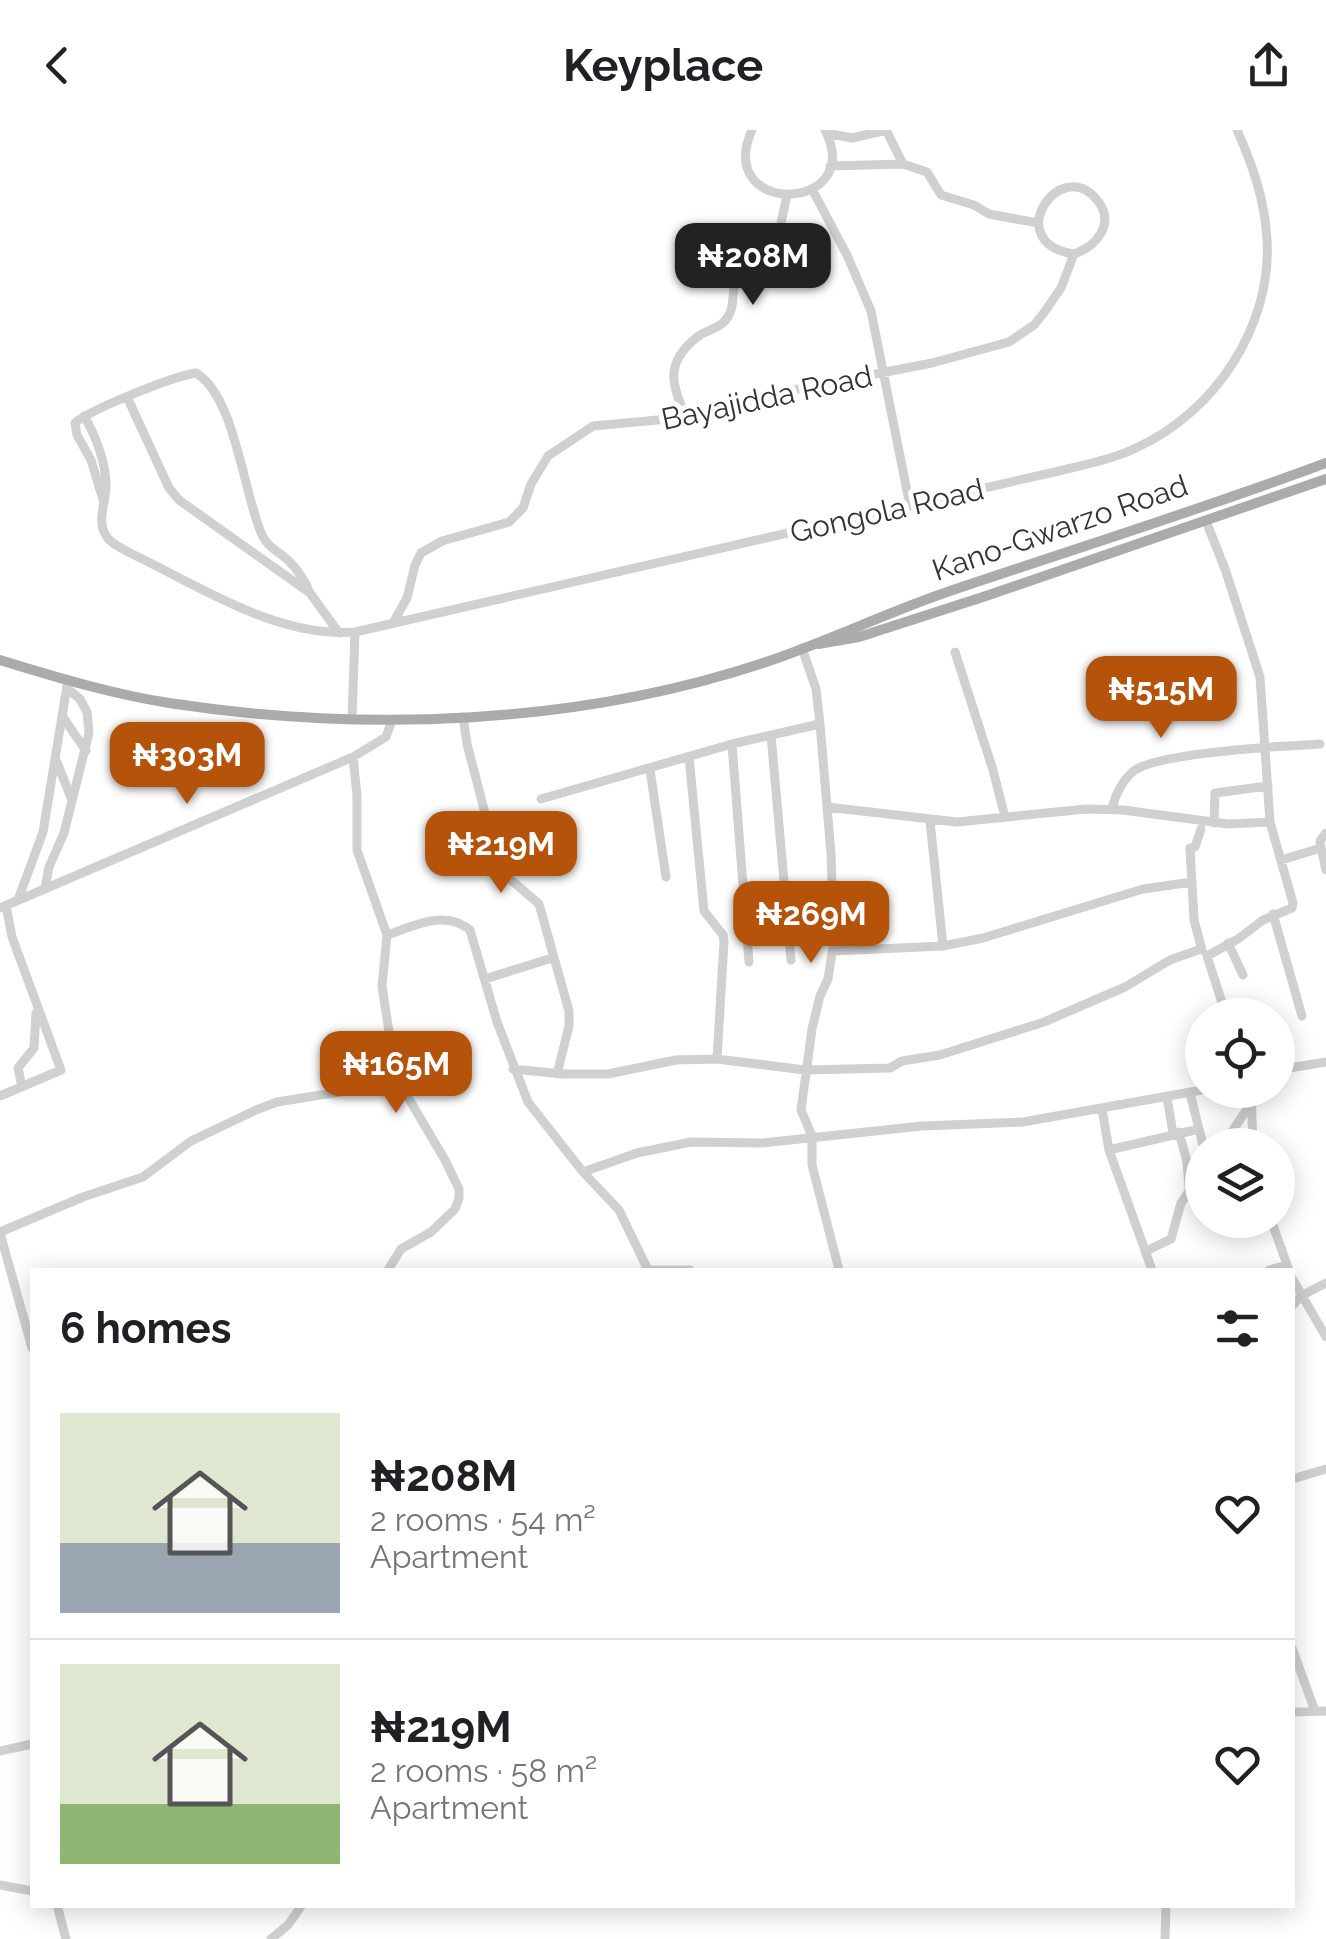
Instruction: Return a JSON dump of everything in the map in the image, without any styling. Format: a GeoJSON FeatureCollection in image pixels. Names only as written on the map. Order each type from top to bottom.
{"type":"FeatureCollection","features":[{"type":"Feature","properties":{"kind":"main road","name":"Kano-Gwarzo Road"},"geometry":{"type":"LineString","coordinates":[[807,646],[897,610],[1326,463]]}},
{"type":"Feature","properties":{"kind":"main road"},"geometry":{"type":"LineString","coordinates":[[0,660],[69,685],[170,703],[352,719],[463,716],[558,707],[642,693],[754,665],[807,646],[859,637],[1326,479]]}},
{"type":"Feature","properties":{"kind":"street"},"geometry":{"type":"LineString","coordinates":[[752,130],[745,155],[748,168],[763,188],[787,196],[812,190],[830,166],[832,145],[826,131]]}},
{"type":"Feature","properties":{"kind":"street"},"geometry":{"type":"LineString","coordinates":[[826,131],[852,138],[886,130],[903,164]]}},
{"type":"Feature","properties":{"kind":"street","name":"Gongola Road"},"geometry":{"type":"LineString","coordinates":[[104,504],[103,531],[109,540],[130,553],[271,619],[300,629],[339,633],[1117,456],[1156,438],[1212,392],[1244,345],[1256,318],[1268,243],[1261,194],[1237,130]]}},
{"type":"Feature","properties":{"kind":"street"},"geometry":{"type":"LineString","coordinates":[[830,166],[903,164],[927,172],[941,195],[990,214],[1038,223],[1046,242],[1054,249],[1074,254]]}},
{"type":"Feature","properties":{"kind":"street","name":"Bayajidda Road"},"geometry":{"type":"LineString","coordinates":[[393,623],[407,598],[414,565],[421,553],[442,542],[509,522],[524,508],[531,484],[548,456],[601,423],[656,422],[686,416],[884,374],[991,348],[1020,335],[1034,325],[1052,302],[1074,254],[1094,244],[1104,225],[1104,214],[1093,195],[1072,187],[1061,189],[1044,202],[1038,223]]}},
{"type":"Feature","properties":{"kind":"street"},"geometry":{"type":"LineString","coordinates":[[812,190],[864,292],[910,506]]}},
{"type":"Feature","properties":{"kind":"street"},"geometry":{"type":"LineString","coordinates":[[686,416],[673,390],[676,364],[696,338],[724,322],[734,302],[734,283],[738,277],[759,266],[774,250],[787,196]]}},
{"type":"Feature","properties":{"kind":"street"},"geometry":{"type":"LineString","coordinates":[[104,504],[74,427],[84,416],[171,378],[196,373],[204,378],[228,420],[240,470],[265,541],[288,560],[339,633]]}},
{"type":"Feature","properties":{"kind":"street"},"geometry":{"type":"LineString","coordinates":[[128,399],[179,500],[310,593]]}},
{"type":"Feature","properties":{"kind":"street"},"geometry":{"type":"LineString","coordinates":[[84,416],[104,468],[104,504]]}},
{"type":"Feature","properties":{"kind":"street"},"geometry":{"type":"LineString","coordinates":[[513,1069],[557,1074],[625,1073],[657,1063],[717,1059],[805,1070],[890,1068],[902,1061],[970,1046],[1044,1022],[1125,987],[1170,960],[1228,943],[1274,914],[1292,908],[1270,822],[1256,664],[1206,521]]}},
{"type":"Feature","properties":{"kind":"street"},"geometry":{"type":"LineString","coordinates":[[352,719],[355,632]]}},
{"type":"Feature","properties":{"kind":"street"},"geometry":{"type":"LineString","coordinates":[[807,646],[820,724],[833,952],[805,1070],[801,1110],[812,1136],[812,1165],[838,1268]]}},
{"type":"Feature","properties":{"kind":"street"},"geometry":{"type":"LineString","coordinates":[[955,652],[994,770],[1005,818]]}},
{"type":"Feature","properties":{"kind":"street"},"geometry":{"type":"LineString","coordinates":[[18,900],[43,832],[69,685]]}},
{"type":"Feature","properties":{"kind":"street"},"geometry":{"type":"LineString","coordinates":[[45,888],[86,751],[87,712],[69,685]]}},
{"type":"Feature","properties":{"kind":"street"},"geometry":{"type":"LineString","coordinates":[[463,716],[498,863],[504,874],[538,904],[569,1011],[570,1026],[557,1074]]}},
{"type":"Feature","properties":{"kind":"street"},"geometry":{"type":"LineString","coordinates":[[63,717],[86,751]]}},
{"type":"Feature","properties":{"kind":"street"},"geometry":{"type":"LineString","coordinates":[[0,1095],[61,1070],[3,906],[353,757],[386,737],[392,720]]}},
{"type":"Feature","properties":{"kind":"street"},"geometry":{"type":"LineString","coordinates":[[541,799],[732,744],[820,724]]}},
{"type":"Feature","properties":{"kind":"street"},"geometry":{"type":"LineString","coordinates":[[772,735],[790,960]]}},
{"type":"Feature","properties":{"kind":"street"},"geometry":{"type":"LineString","coordinates":[[732,744],[749,962]]}},
{"type":"Feature","properties":{"kind":"street"},"geometry":{"type":"LineString","coordinates":[[1112,810],[1125,780],[1150,763],[1266,746],[1320,744]]}},
{"type":"Feature","properties":{"kind":"street"},"geometry":{"type":"LineString","coordinates":[[353,757],[358,794],[358,850],[387,935],[382,986],[396,1077],[444,1160],[459,1198],[455,1208],[431,1232],[401,1249],[389,1268]]}},
{"type":"Feature","properties":{"kind":"street"},"geometry":{"type":"LineString","coordinates":[[690,757],[704,910],[724,935],[717,1059]]}},
{"type":"Feature","properties":{"kind":"street"},"geometry":{"type":"LineString","coordinates":[[55,759],[71,800]]}},
{"type":"Feature","properties":{"kind":"street"},"geometry":{"type":"LineString","coordinates":[[650,770],[666,878]]}},
{"type":"Feature","properties":{"kind":"street"},"geometry":{"type":"LineString","coordinates":[[1214,823],[1215,793],[1268,786]]}},
{"type":"Feature","properties":{"kind":"street"},"geometry":{"type":"LineString","coordinates":[[826,807],[958,822],[1112,810],[1214,823],[1270,822]]}},
{"type":"Feature","properties":{"kind":"street"},"geometry":{"type":"LineString","coordinates":[[930,821],[943,946]]}},
{"type":"Feature","properties":{"kind":"street"},"geometry":{"type":"LineString","coordinates":[[1201,829],[1195,846],[1190,848],[1194,920],[1220,998]]}},
{"type":"Feature","properties":{"kind":"street"},"geometry":{"type":"LineString","coordinates":[[1326,833],[1320,841],[1326,870]]}},
{"type":"Feature","properties":{"kind":"street"},"geometry":{"type":"LineString","coordinates":[[1281,860],[1321,848]]}},
{"type":"Feature","properties":{"kind":"street"},"geometry":{"type":"LineString","coordinates":[[833,952],[943,946],[983,938],[1143,889],[1192,882]]}},
{"type":"Feature","properties":{"kind":"street"},"geometry":{"type":"LineString","coordinates":[[1274,914],[1302,1016]]}},
{"type":"Feature","properties":{"kind":"street"},"geometry":{"type":"LineString","coordinates":[[387,935],[440,919],[461,923],[473,935],[513,1069],[528,1102],[583,1172],[619,1210],[648,1268]]}},
{"type":"Feature","properties":{"kind":"street"},"geometry":{"type":"LineString","coordinates":[[1228,943],[1243,975]]}},
{"type":"Feature","properties":{"kind":"street"},"geometry":{"type":"LineString","coordinates":[[484,979],[552,958]]}},
{"type":"Feature","properties":{"kind":"street"},"geometry":{"type":"LineString","coordinates":[[22,1088],[18,1068],[34,1048],[36,1006]]}},
{"type":"Feature","properties":{"kind":"street"},"geometry":{"type":"LineString","coordinates":[[1295,1067],[1326,1062]]}},
{"type":"Feature","properties":{"kind":"street"},"geometry":{"type":"LineString","coordinates":[[30,1341],[0,1232],[143,1177],[191,1141],[256,1110],[277,1102],[346,1091]]}},
{"type":"Feature","properties":{"kind":"street"},"geometry":{"type":"LineString","coordinates":[[583,1172],[637,1153],[690,1142],[762,1144],[938,1125],[1023,1122],[1185,1094]]}},
{"type":"Feature","properties":{"kind":"street"},"geometry":{"type":"LineString","coordinates":[[1166,1097],[1185,1171]]}},
{"type":"Feature","properties":{"kind":"street"},"geometry":{"type":"LineString","coordinates":[[1102,1109],[1109,1150],[1151,1268]]}},
{"type":"Feature","properties":{"kind":"street"},"geometry":{"type":"LineString","coordinates":[[1109,1150],[1185,1131]]}},
{"type":"Feature","properties":{"kind":"street"},"geometry":{"type":"LineString","coordinates":[[1146,1251],[1171,1239],[1175,1216],[1185,1196]]}},
{"type":"Feature","properties":{"kind":"street"},"geometry":{"type":"LineString","coordinates":[[1278,1238],[1288,1267]]}},
{"type":"Feature","properties":{"kind":"street"},"geometry":{"type":"LineString","coordinates":[[1295,1303],[1326,1283]]}},
{"type":"Feature","properties":{"kind":"street"},"geometry":{"type":"LineString","coordinates":[[1295,1284],[1326,1337]]}},
{"type":"Feature","properties":{"kind":"street"},"geometry":{"type":"LineString","coordinates":[[1295,1478],[1326,1469]]}},
{"type":"Feature","properties":{"kind":"street"},"geometry":{"type":"LineString","coordinates":[[1295,1655],[1321,1711],[1295,1712]]}},
{"type":"Feature","properties":{"kind":"street"},"geometry":{"type":"LineString","coordinates":[[0,1751],[30,1744]]}},
{"type":"Feature","properties":{"kind":"street"},"geometry":{"type":"LineString","coordinates":[[0,1886],[30,1892]]}},
{"type":"Feature","properties":{"kind":"street"},"geometry":{"type":"LineString","coordinates":[[57,1908],[66,1939]]}},
{"type":"Feature","properties":{"kind":"street"},"geometry":{"type":"LineString","coordinates":[[271,1939],[288,1926],[300,1908]]}},
{"type":"Feature","properties":{"kind":"street"},"geometry":{"type":"LineString","coordinates":[[1165,1939],[1166,1908]]}}]}
